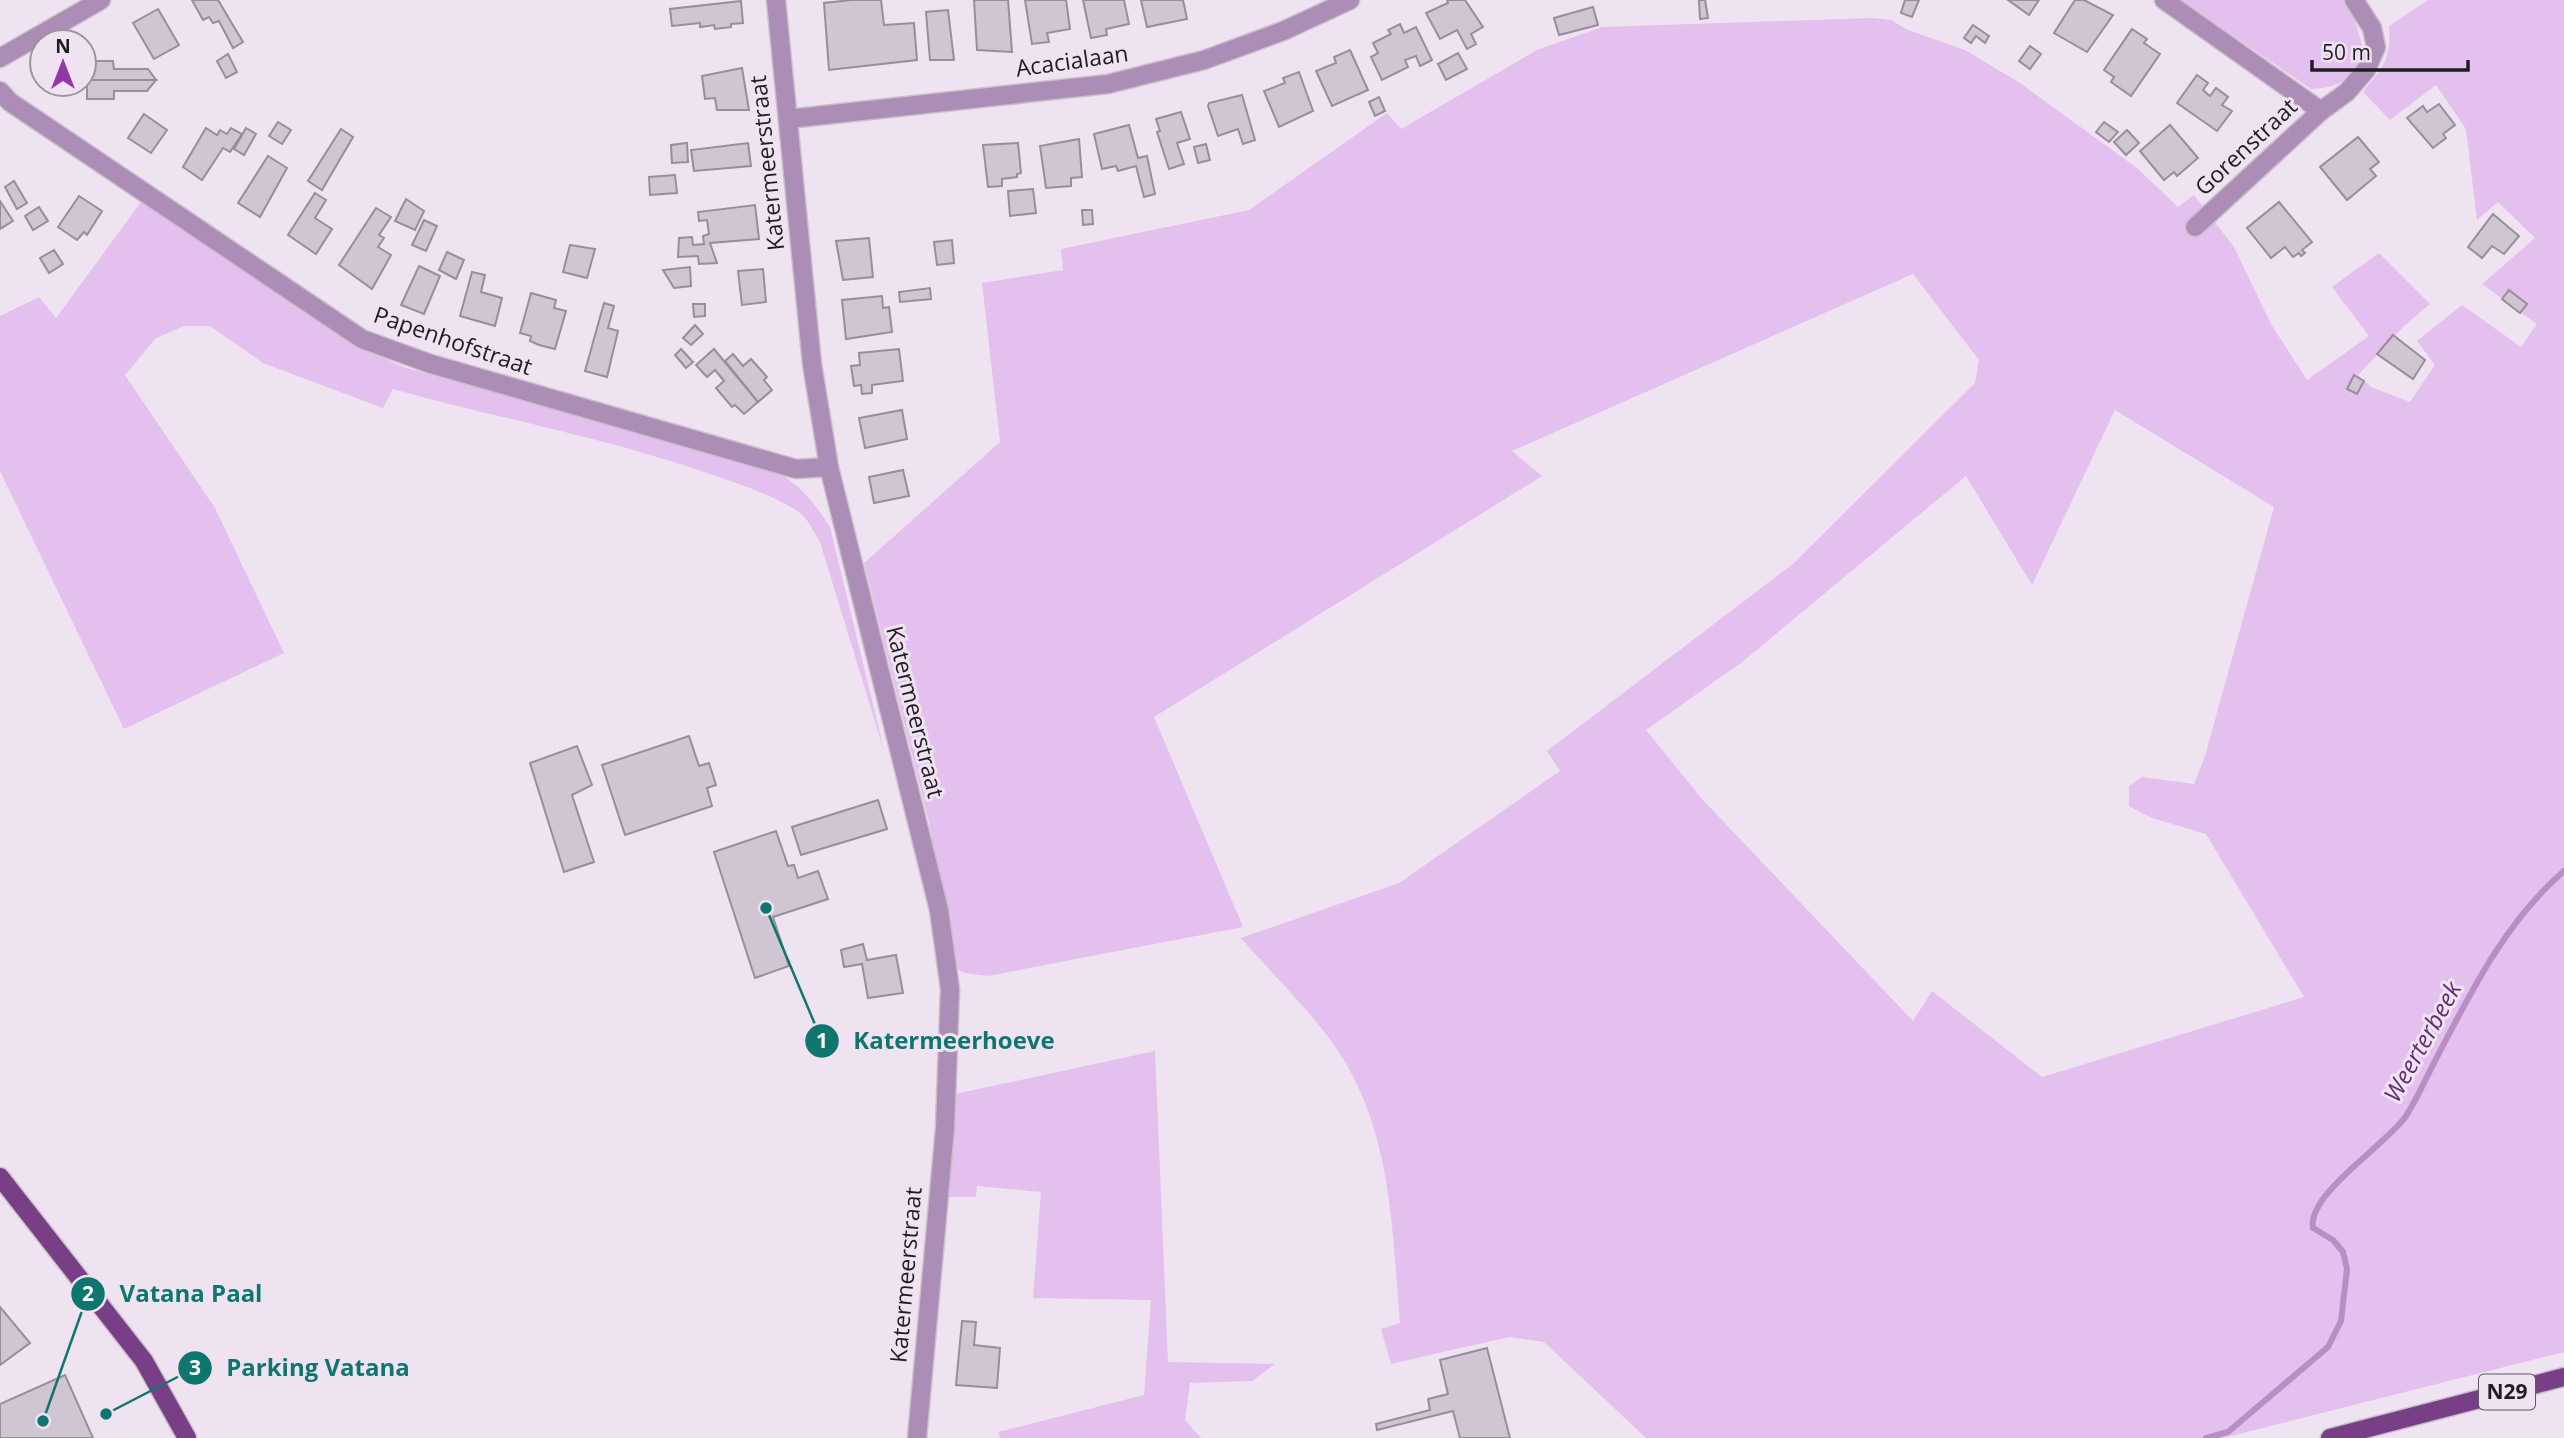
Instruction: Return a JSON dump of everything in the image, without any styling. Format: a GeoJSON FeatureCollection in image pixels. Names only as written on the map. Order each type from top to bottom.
{"type":"FeatureCollection","features":[{"type":"Feature","properties":{"kind":"main road"},"geometry":{"type":"LineString","coordinates":[[0,1177],[144,1362],[187,1438]]}},
{"type":"Feature","properties":{"kind":"main road","name":"N29"},"geometry":{"type":"LineString","coordinates":[[2330,1438],[2564,1377]]}},
{"type":"Feature","properties":{"kind":"street"},"geometry":{"type":"LineString","coordinates":[[0,58],[101,0]]}},
{"type":"Feature","properties":{"kind":"street","name":"Katermeerstraat"},"geometry":{"type":"LineString","coordinates":[[776,0],[812,364],[829,467],[939,910],[950,989],[945,1128],[917,1438]]}},
{"type":"Feature","properties":{"kind":"street","name":"Acacialaan"},"geometry":{"type":"LineString","coordinates":[[788,119],[1108,84],[1203,60],[1283,31],[1350,0]]}},
{"type":"Feature","properties":{"kind":"street"},"geometry":{"type":"LineString","coordinates":[[2164,0],[2321,111]]}},
{"type":"Feature","properties":{"kind":"street","name":"Gorenstraat"},"geometry":{"type":"LineString","coordinates":[[2195,227],[2321,111],[2347,92],[2366,70],[2376,47],[2372,28],[2354,0]]}},
{"type":"Feature","properties":{"kind":"street","name":"Papenhofstraat"},"geometry":{"type":"LineString","coordinates":[[0,91],[10,102],[85,154],[362,338],[431,365],[796,470],[829,467]]}},
{"type":"Feature","properties":{"kind":"shaded area"},"geometry":{"type":"Polygon","coordinates":[[[2181,0],[2344,0],[2353,14],[2364,51],[2355,69],[2345,80],[2331,86],[2311,89],[2181,0]]]}},
{"type":"Feature","properties":{"kind":"shaded area"},"geometry":{"type":"Polygon","coordinates":[[[2428,0],[2564,0],[2564,1352],[2223,1438],[1646,1438],[1544,1342],[1509,1337],[1391,1364],[1381,1329],[1400,1323],[1395,1253],[1386,1182],[1369,1115],[1356,1082],[1328,1037],[1241,938],[1399,883],[1560,771],[1547,751],[1794,563],[1975,383],[1979,360],[1913,274],[1512,451],[1542,476],[1154,717],[1243,927],[988,976],[965,973],[955,968],[929,822],[864,563],[1000,442],[982,283],[1063,270],[1061,249],[1249,210],[1387,113],[1401,129],[1537,50],[1602,27],[1873,18],[1891,20],[1908,30],[1965,50],[2020,83],[2137,168],[2178,207],[2194,195],[2234,247],[2271,324],[2307,380],[2369,336],[2332,287],[2379,253],[2430,304],[2404,326],[2358,375],[2371,387],[2410,402],[2435,365],[2417,341],[2462,305],[2521,347],[2537,324],[2482,284],[2535,238],[2498,202],[2477,220],[2466,129],[2436,85],[2390,120],[2363,92],[2385,62],[2389,47],[2389,26],[2428,0]],[[2115,410],[2032,585],[1966,476],[1742,662],[1646,730],[1702,799],[1913,1021],[1932,991],[2042,1077],[2304,997],[2206,834],[2152,818],[2129,806],[2129,786],[2142,777],[2194,784],[2205,756],[2274,507],[2115,410]]]}},
{"type":"Feature","properties":{"kind":"shaded area"},"geometry":{"type":"Polygon","coordinates":[[[141,202],[347,341],[403,367],[777,471],[786,477],[807,496],[830,527],[885,754],[820,542],[802,515],[788,505],[726,479],[663,459],[393,389],[383,408],[263,363],[210,326],[184,326],[156,338],[125,375],[215,508],[284,653],[124,729],[0,471],[0,316],[39,297],[56,318],[141,202]]]}},
{"type":"Feature","properties":{"kind":"shaded area"},"geometry":{"type":"Polygon","coordinates":[[[1155,1051],[1168,1362],[1275,1364],[1252,1381],[1190,1383],[1185,1420],[1201,1438],[1000,1438],[998,1432],[1144,1395],[1151,1300],[1033,1298],[1041,1192],[977,1186],[976,1197],[946,1197],[955,1094],[1155,1051]]]}},
{"type":"Feature","properties":{"kind":"building"},"geometry":{"type":"Polygon","coordinates":[[[192,0],[218,0],[243,42],[233,48],[219,21],[213,23],[209,17],[203,20],[192,0]]]}},
{"type":"Feature","properties":{"kind":"building"},"geometry":{"type":"Polygon","coordinates":[[[881,0],[884,25],[914,23],[917,60],[829,70],[824,3],[881,0]]]}},
{"type":"Feature","properties":{"kind":"building"},"geometry":{"type":"Polygon","coordinates":[[[974,0],[1008,0],[1012,52],[977,50],[974,0]]]}},
{"type":"Feature","properties":{"kind":"building"},"geometry":{"type":"Polygon","coordinates":[[[1025,0],[1066,0],[1070,29],[1047,33],[1049,42],[1032,44],[1025,0]]]}},
{"type":"Feature","properties":{"kind":"building"},"geometry":{"type":"Polygon","coordinates":[[[1083,0],[1124,0],[1129,24],[1106,29],[1107,35],[1091,38],[1083,0]]]}},
{"type":"Feature","properties":{"kind":"building"},"geometry":{"type":"Polygon","coordinates":[[[1141,0],[1183,0],[1187,19],[1147,27],[1141,0]]]}},
{"type":"Feature","properties":{"kind":"building"},"geometry":{"type":"Polygon","coordinates":[[[1447,0],[1465,0],[1483,27],[1471,34],[1476,44],[1467,49],[1457,30],[1440,39],[1426,13],[1448,3],[1447,0]]]}},
{"type":"Feature","properties":{"kind":"building"},"geometry":{"type":"Polygon","coordinates":[[[1699,0],[1705,0],[1708,18],[1700,19],[1699,0]]]}},
{"type":"Feature","properties":{"kind":"building"},"geometry":{"type":"Polygon","coordinates":[[[1905,0],[1919,0],[1912,17],[1901,13],[1905,0]]]}},
{"type":"Feature","properties":{"kind":"building"},"geometry":{"type":"Polygon","coordinates":[[[2008,0],[2039,0],[2029,15],[2008,0]]]}},
{"type":"Feature","properties":{"kind":"building"},"geometry":{"type":"Polygon","coordinates":[[[2075,0],[2084,0],[2113,15],[2087,52],[2054,33],[2075,0]]]}},
{"type":"Feature","properties":{"kind":"building"},"geometry":{"type":"Polygon","coordinates":[[[741,1],[743,23],[715,29],[714,25],[700,27],[700,23],[672,26],[670,9],[741,1]]]}},
{"type":"Feature","properties":{"kind":"building"},"geometry":{"type":"Polygon","coordinates":[[[1593,7],[1598,25],[1559,35],[1554,18],[1593,7]]]}},
{"type":"Feature","properties":{"kind":"building"},"geometry":{"type":"Polygon","coordinates":[[[158,9],[179,45],[154,59],[133,23],[158,9]]]}},
{"type":"Feature","properties":{"kind":"building"},"geometry":{"type":"Polygon","coordinates":[[[948,10],[954,60],[930,60],[926,12],[948,10]]]}},
{"type":"Feature","properties":{"kind":"building"},"geometry":{"type":"Polygon","coordinates":[[[1400,24],[1404,33],[1416,27],[1432,60],[1420,66],[1416,56],[1405,60],[1408,67],[1382,80],[1371,57],[1378,53],[1373,43],[1391,34],[1388,30],[1400,24]]]}},
{"type":"Feature","properties":{"kind":"building"},"geometry":{"type":"Polygon","coordinates":[[[1973,25],[1989,36],[1985,43],[1976,36],[1971,43],[1964,38],[1973,25]]]}},
{"type":"Feature","properties":{"kind":"building"},"geometry":{"type":"Polygon","coordinates":[[[2132,29],[2147,39],[2144,43],[2160,54],[2131,96],[2111,82],[2114,77],[2104,70],[2132,29]]]}},
{"type":"Feature","properties":{"kind":"building"},"geometry":{"type":"Polygon","coordinates":[[[2030,46],[2041,54],[2030,69],[2019,61],[2030,46]]]}},
{"type":"Feature","properties":{"kind":"building"},"geometry":{"type":"Polygon","coordinates":[[[1350,50],[1368,90],[1332,106],[1316,71],[1336,63],[1334,57],[1350,50]]]}},
{"type":"Feature","properties":{"kind":"building"},"geometry":{"type":"Polygon","coordinates":[[[1458,53],[1467,69],[1446,80],[1438,64],[1458,53]]]}},
{"type":"Feature","properties":{"kind":"building"},"geometry":{"type":"Polygon","coordinates":[[[228,54],[237,72],[226,78],[217,61],[228,54]]]}},
{"type":"Feature","properties":{"kind":"building"},"geometry":{"type":"Polygon","coordinates":[[[98,61],[113,61],[114,69],[148,69],[156,80],[98,80],[98,61]]]}},
{"type":"Feature","properties":{"kind":"building"},"geometry":{"type":"Polygon","coordinates":[[[742,68],[749,110],[717,110],[715,98],[705,99],[702,76],[742,68]]]}},
{"type":"Feature","properties":{"kind":"building"},"geometry":{"type":"Polygon","coordinates":[[[1299,72],[1313,111],[1279,127],[1264,91],[1285,83],[1283,78],[1299,72]]]}},
{"type":"Feature","properties":{"kind":"building"},"geometry":{"type":"Polygon","coordinates":[[[2197,75],[2208,83],[2203,90],[2210,96],[2216,88],[2228,97],[2222,105],[2232,111],[2217,131],[2177,103],[2197,75]]]}},
{"type":"Feature","properties":{"kind":"building"},"geometry":{"type":"Polygon","coordinates":[[[98,80],[156,80],[147,91],[114,91],[114,99],[87,99],[98,98],[98,80]]]}},
{"type":"Feature","properties":{"kind":"building"},"geometry":{"type":"Polygon","coordinates":[[[1242,95],[1255,140],[1243,144],[1238,129],[1218,136],[1208,106],[1209,103],[1242,95]]]}},
{"type":"Feature","properties":{"kind":"building"},"geometry":{"type":"Polygon","coordinates":[[[1379,97],[1385,111],[1375,116],[1369,102],[1379,97]]]}},
{"type":"Feature","properties":{"kind":"building"},"geometry":{"type":"Polygon","coordinates":[[[2439,104],[2455,125],[2443,134],[2446,138],[2433,148],[2407,118],[2423,106],[2427,112],[2439,104]]]}},
{"type":"Feature","properties":{"kind":"building"},"geometry":{"type":"Polygon","coordinates":[[[1181,112],[1190,139],[1177,143],[1184,164],[1169,169],[1157,132],[1160,131],[1156,119],[1181,112]]]}},
{"type":"Feature","properties":{"kind":"building"},"geometry":{"type":"Polygon","coordinates":[[[144,114],[167,130],[151,153],[128,138],[144,114]]]}},
{"type":"Feature","properties":{"kind":"building"},"geometry":{"type":"Polygon","coordinates":[[[278,122],[291,130],[282,144],[269,136],[278,122]]]}},
{"type":"Feature","properties":{"kind":"building"},"geometry":{"type":"Polygon","coordinates":[[[2104,122],[2118,132],[2109,142],[2096,132],[2104,122]]]}},
{"type":"Feature","properties":{"kind":"building"},"geometry":{"type":"Polygon","coordinates":[[[1129,125],[1138,158],[1147,156],[1155,194],[1144,197],[1136,166],[1118,171],[1116,166],[1102,169],[1094,134],[1129,125]]]}},
{"type":"Feature","properties":{"kind":"building"},"geometry":{"type":"Polygon","coordinates":[[[2170,125],[2198,158],[2177,176],[2174,172],[2164,180],[2140,151],[2170,125]]]}},
{"type":"Feature","properties":{"kind":"building"},"geometry":{"type":"Polygon","coordinates":[[[206,128],[217,135],[220,130],[227,134],[231,128],[242,134],[230,152],[223,148],[202,180],[183,167],[206,128]]]}},
{"type":"Feature","properties":{"kind":"building"},"geometry":{"type":"Polygon","coordinates":[[[246,128],[256,134],[244,155],[234,149],[246,128]]]}},
{"type":"Feature","properties":{"kind":"building"},"geometry":{"type":"Polygon","coordinates":[[[341,129],[353,137],[322,190],[308,181],[341,129]]]}},
{"type":"Feature","properties":{"kind":"building"},"geometry":{"type":"Polygon","coordinates":[[[2127,130],[2139,143],[2126,155],[2114,142],[2127,130]]]}},
{"type":"Feature","properties":{"kind":"building"},"geometry":{"type":"Polygon","coordinates":[[[2358,137],[2379,162],[2370,169],[2376,176],[2347,200],[2320,167],[2358,137]]]}},
{"type":"Feature","properties":{"kind":"building"},"geometry":{"type":"Polygon","coordinates":[[[1079,139],[1082,177],[1071,178],[1071,186],[1046,188],[1040,146],[1079,139]]]}},
{"type":"Feature","properties":{"kind":"building"},"geometry":{"type":"Polygon","coordinates":[[[687,143],[688,162],[672,163],[671,145],[687,143]]]}},
{"type":"Feature","properties":{"kind":"building"},"geometry":{"type":"Polygon","coordinates":[[[748,143],[751,166],[694,171],[691,150],[748,143]]]}},
{"type":"Feature","properties":{"kind":"building"},"geometry":{"type":"Polygon","coordinates":[[[1018,143],[1021,173],[1017,174],[1017,177],[1002,179],[1002,186],[988,187],[983,145],[1018,143]]]}},
{"type":"Feature","properties":{"kind":"building"},"geometry":{"type":"Polygon","coordinates":[[[1206,144],[1210,160],[1198,163],[1194,147],[1206,144]]]}},
{"type":"Feature","properties":{"kind":"building"},"geometry":{"type":"Polygon","coordinates":[[[268,156],[287,168],[260,217],[238,203],[268,156]]]}},
{"type":"Feature","properties":{"kind":"building"},"geometry":{"type":"Polygon","coordinates":[[[675,175],[677,193],[650,195],[649,177],[675,175]]]}},
{"type":"Feature","properties":{"kind":"building"},"geometry":{"type":"Polygon","coordinates":[[[14,181],[27,203],[17,209],[5,187],[14,181]]]}},
{"type":"Feature","properties":{"kind":"building"},"geometry":{"type":"Polygon","coordinates":[[[1033,189],[1036,213],[1010,216],[1008,191],[1033,189]]]}},
{"type":"Feature","properties":{"kind":"building"},"geometry":{"type":"Polygon","coordinates":[[[315,193],[326,200],[315,218],[332,229],[316,254],[288,235],[315,193]]]}},
{"type":"Feature","properties":{"kind":"building"},"geometry":{"type":"Polygon","coordinates":[[[79,196],[102,211],[87,235],[84,232],[77,240],[58,227],[79,196]]]}},
{"type":"Feature","properties":{"kind":"building"},"geometry":{"type":"Polygon","coordinates":[[[406,199],[424,211],[415,230],[395,221],[406,199]]]}},
{"type":"Feature","properties":{"kind":"building"},"geometry":{"type":"Polygon","coordinates":[[[0,201],[13,221],[0,229],[0,201]]]}},
{"type":"Feature","properties":{"kind":"building"},"geometry":{"type":"Polygon","coordinates":[[[2279,202],[2312,242],[2302,250],[2305,253],[2301,256],[2299,253],[2293,257],[2285,247],[2271,258],[2247,228],[2279,202]]]}},
{"type":"Feature","properties":{"kind":"building"},"geometry":{"type":"Polygon","coordinates":[[[755,205],[759,239],[710,243],[717,263],[699,264],[698,256],[678,257],[679,238],[692,237],[693,245],[704,244],[703,236],[709,234],[707,220],[699,221],[698,212],[755,205]]]}},
{"type":"Feature","properties":{"kind":"building"},"geometry":{"type":"Polygon","coordinates":[[[39,207],[48,221],[33,230],[25,216],[39,207]]]}},
{"type":"Feature","properties":{"kind":"building"},"geometry":{"type":"Polygon","coordinates":[[[376,208],[391,217],[379,235],[384,238],[378,247],[391,255],[372,289],[339,265],[376,208]]]}},
{"type":"Feature","properties":{"kind":"building"},"geometry":{"type":"Polygon","coordinates":[[[1082,210],[1092,210],[1093,224],[1083,225],[1082,210]]]}},
{"type":"Feature","properties":{"kind":"building"},"geometry":{"type":"Polygon","coordinates":[[[2493,214],[2519,236],[2504,254],[2492,246],[2482,258],[2468,247],[2493,214]]]}},
{"type":"Feature","properties":{"kind":"building"},"geometry":{"type":"Polygon","coordinates":[[[424,220],[437,226],[426,251],[412,245],[424,220]]]}},
{"type":"Feature","properties":{"kind":"building"},"geometry":{"type":"Polygon","coordinates":[[[869,238],[873,277],[843,280],[836,241],[869,238]]]}},
{"type":"Feature","properties":{"kind":"building"},"geometry":{"type":"Polygon","coordinates":[[[952,240],[954,263],[937,265],[934,242],[952,240]]]}},
{"type":"Feature","properties":{"kind":"building"},"geometry":{"type":"Polygon","coordinates":[[[570,245],[595,249],[587,278],[563,272],[570,245]]]}},
{"type":"Feature","properties":{"kind":"building"},"geometry":{"type":"Polygon","coordinates":[[[54,250],[63,264],[49,273],[40,258],[54,250]]]}},
{"type":"Feature","properties":{"kind":"building"},"geometry":{"type":"Polygon","coordinates":[[[447,252],[464,260],[456,279],[439,270],[447,252]]]}},
{"type":"Feature","properties":{"kind":"building"},"geometry":{"type":"Polygon","coordinates":[[[419,266],[440,276],[424,314],[401,305],[419,266]]]}},
{"type":"Feature","properties":{"kind":"building"},"geometry":{"type":"Polygon","coordinates":[[[690,267],[691,286],[674,288],[663,270],[690,267]]]}},
{"type":"Feature","properties":{"kind":"building"},"geometry":{"type":"Polygon","coordinates":[[[763,269],[766,302],[742,305],[738,271],[763,269]]]}},
{"type":"Feature","properties":{"kind":"building"},"geometry":{"type":"Polygon","coordinates":[[[472,272],[485,275],[481,292],[502,298],[495,326],[460,316],[472,272]]]}},
{"type":"Feature","properties":{"kind":"building"},"geometry":{"type":"Polygon","coordinates":[[[930,288],[931,299],[900,302],[899,292],[930,288]]]}},
{"type":"Feature","properties":{"kind":"building"},"geometry":{"type":"Polygon","coordinates":[[[2509,290],[2527,304],[2520,313],[2502,299],[2509,290]]]}},
{"type":"Feature","properties":{"kind":"building"},"geometry":{"type":"Polygon","coordinates":[[[531,293],[556,300],[554,308],[566,311],[555,349],[530,341],[531,336],[520,333],[531,293]]]}},
{"type":"Feature","properties":{"kind":"building"},"geometry":{"type":"Polygon","coordinates":[[[882,296],[883,308],[889,307],[892,332],[846,339],[842,300],[882,296]]]}},
{"type":"Feature","properties":{"kind":"building"},"geometry":{"type":"Polygon","coordinates":[[[604,303],[614,306],[608,328],[618,331],[607,377],[585,371],[604,303]]]}},
{"type":"Feature","properties":{"kind":"building"},"geometry":{"type":"Polygon","coordinates":[[[693,304],[705,304],[705,316],[694,317],[693,304]]]}},
{"type":"Feature","properties":{"kind":"building"},"geometry":{"type":"Polygon","coordinates":[[[695,325],[703,334],[691,345],[683,338],[695,325]]]}},
{"type":"Feature","properties":{"kind":"building"},"geometry":{"type":"Polygon","coordinates":[[[2393,335],[2425,360],[2413,379],[2377,354],[2393,335]]]}},
{"type":"Feature","properties":{"kind":"building"},"geometry":{"type":"Polygon","coordinates":[[[681,349],[693,362],[686,368],[675,355],[681,349]]]}},
{"type":"Feature","properties":{"kind":"building"},"geometry":{"type":"Polygon","coordinates":[[[714,349],[758,402],[744,414],[735,405],[732,407],[716,388],[724,381],[715,370],[707,377],[696,365],[714,349]]]}},
{"type":"Feature","properties":{"kind":"building"},"geometry":{"type":"Polygon","coordinates":[[[899,349],[903,381],[872,385],[872,393],[862,394],[861,385],[854,386],[851,366],[860,365],[859,353],[899,349]]]}},
{"type":"Feature","properties":{"kind":"building"},"geometry":{"type":"Polygon","coordinates":[[[733,354],[743,366],[751,359],[767,377],[764,380],[772,390],[758,402],[725,361],[733,354]]]}},
{"type":"Feature","properties":{"kind":"building"},"geometry":{"type":"Polygon","coordinates":[[[2354,375],[2364,381],[2357,394],[2347,389],[2354,375]]]}},
{"type":"Feature","properties":{"kind":"building"},"geometry":{"type":"Polygon","coordinates":[[[902,410],[907,439],[865,448],[859,418],[902,410]]]}},
{"type":"Feature","properties":{"kind":"building"},"geometry":{"type":"Polygon","coordinates":[[[903,470],[909,496],[874,503],[869,477],[903,470]]]}},
{"type":"Feature","properties":{"kind":"building"},"geometry":{"type":"Polygon","coordinates":[[[689,736],[699,766],[709,763],[716,785],[707,788],[712,806],[625,835],[602,765],[689,736]]]}},
{"type":"Feature","properties":{"kind":"building"},"geometry":{"type":"Polygon","coordinates":[[[577,746],[592,785],[572,795],[594,862],[564,872],[530,763],[577,746]]]}},
{"type":"Feature","properties":{"kind":"building"},"geometry":{"type":"Polygon","coordinates":[[[878,800],[887,829],[801,855],[792,827],[878,800]]]}},
{"type":"Feature","properties":{"kind":"building"},"geometry":{"type":"Polygon","coordinates":[[[776,831],[788,866],[794,865],[798,878],[818,871],[828,899],[773,917],[789,966],[755,978],[714,852],[776,831]]]}},
{"type":"Feature","properties":{"kind":"building"},"geometry":{"type":"Polygon","coordinates":[[[863,944],[867,960],[896,955],[903,993],[868,998],[862,964],[844,967],[841,950],[863,944]]]}},
{"type":"Feature","properties":{"kind":"building"},"geometry":{"type":"Polygon","coordinates":[[[0,1307],[30,1343],[0,1365],[0,1307]]]}},
{"type":"Feature","properties":{"kind":"building"},"geometry":{"type":"Polygon","coordinates":[[[962,1321],[976,1322],[974,1345],[1000,1348],[997,1388],[956,1385],[962,1321]]]}},
{"type":"Feature","properties":{"kind":"building"},"geometry":{"type":"Polygon","coordinates":[[[1487,1348],[1510,1438],[1460,1438],[1453,1411],[1377,1430],[1376,1424],[1430,1410],[1428,1399],[1448,1394],[1440,1360],[1487,1348]]]}},
{"type":"Feature","properties":{"kind":"building"},"geometry":{"type":"Polygon","coordinates":[[[65,1375],[93,1438],[0,1438],[0,1404],[65,1375]]]}},
{"type":"Feature","properties":{"kind":"waterway","name":"Weerterbeek"},"geometry":{"type":"LineString","coordinates":[[2206,1438],[2228,1432],[2328,1347],[2341,1321],[2347,1269],[2343,1252],[2333,1240],[2313,1228],[2314,1215],[2335,1185],[2406,1116],[2491,959],[2524,912],[2564,871]]}},
{"type":"Feature","properties":{"kind":"place","name":"Katermeerhoeve"},"geometry":{"type":"Point","coordinates":[766,908]}},
{"type":"Feature","properties":{"kind":"place","name":"Parking Vatana"},"geometry":{"type":"Point","coordinates":[106,1414]}},
{"type":"Feature","properties":{"kind":"place","name":"Vatana Paal"},"geometry":{"type":"Point","coordinates":[43,1421]}}]}
